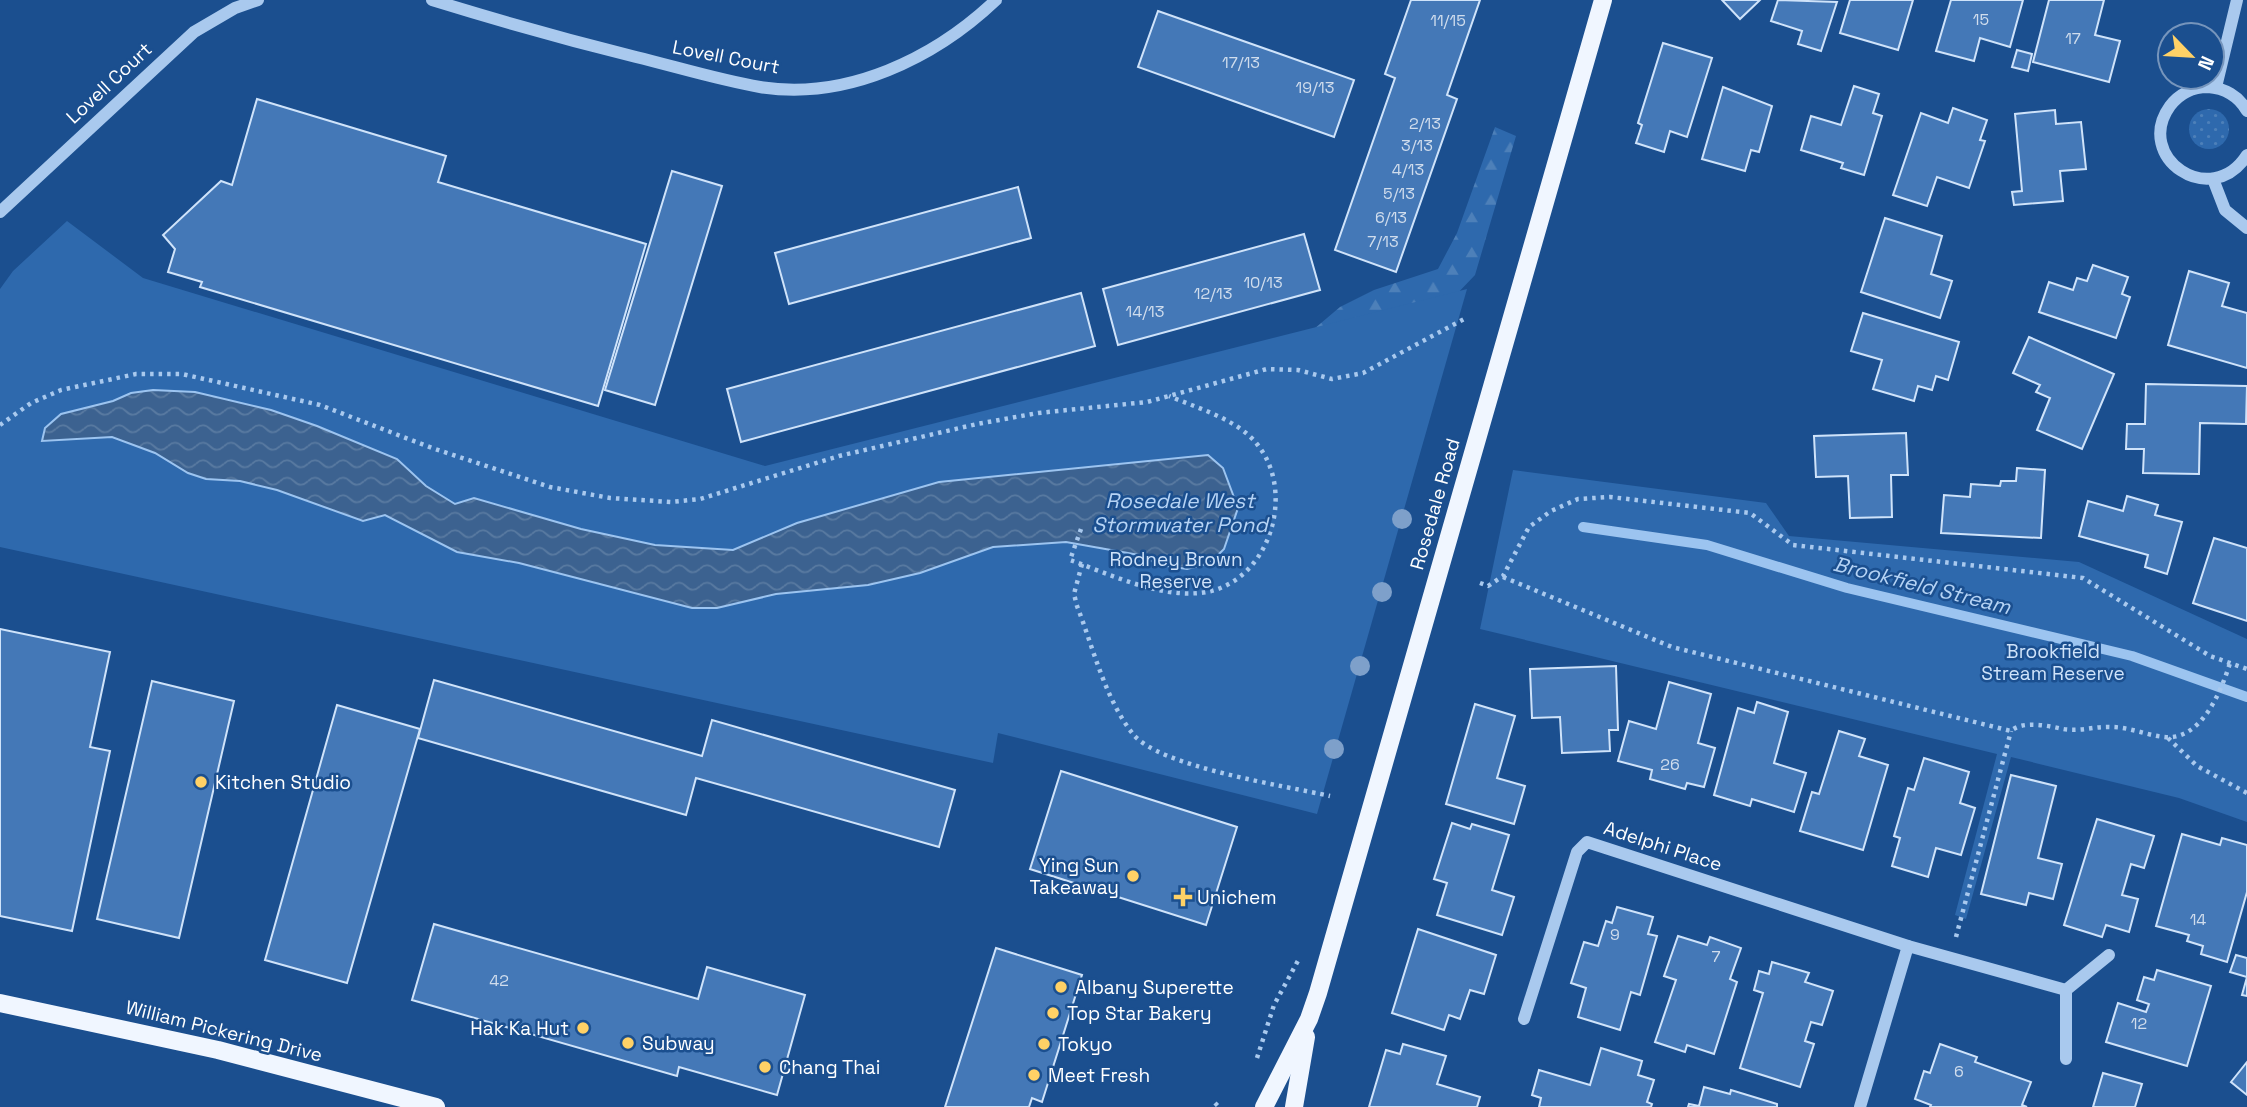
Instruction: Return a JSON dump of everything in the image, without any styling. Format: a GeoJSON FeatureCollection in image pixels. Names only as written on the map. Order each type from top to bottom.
{"type":"FeatureCollection","features":[{"type":"Feature","properties":{"kind":"main road","name":"Rosedale Road"},"geometry":{"type":"LineString","coordinates":[[1294,1107],[1309,1019],[1603,0]]}},
{"type":"Feature","properties":{"kind":"main road","name":"William Pickering Drive"},"geometry":{"type":"LineString","coordinates":[[0,1003],[218,1050],[436,1107]]}},
{"type":"Feature","properties":{"kind":"main road","name":"Rosedale Road"},"geometry":{"type":"LineString","coordinates":[[1264,1107],[1309,1019]]}},
{"type":"Feature","properties":{"kind":"street","name":"Lovell Court"},"geometry":{"type":"LineString","coordinates":[[0,212],[194,32],[235,8],[258,0]]}},
{"type":"Feature","properties":{"kind":"street","name":"Lovell Court"},"geometry":{"type":"LineString","coordinates":[[432,0],[532,30],[665,64],[762,87],[794,88],[860,80],[897,67],[951,37],[996,0]]}},
{"type":"Feature","properties":{"kind":"street"},"geometry":{"type":"LineString","coordinates":[[2226,46],[2237,0]]}},
{"type":"Feature","properties":{"kind":"street"},"geometry":{"type":"LineString","coordinates":[[2192,91],[2180,96],[2165,113],[2161,142],[2167,157],[2177,168],[2200,179],[2213,179],[2229,174],[2247,155]]}},
{"type":"Feature","properties":{"kind":"street"},"geometry":{"type":"LineString","coordinates":[[2226,91],[2247,111]]}},
{"type":"Feature","properties":{"kind":"street"},"geometry":{"type":"LineString","coordinates":[[2213,179],[2225,210],[2247,228]]}},
{"type":"Feature","properties":{"kind":"street","name":"Adelphi Place"},"geometry":{"type":"LineString","coordinates":[[1524,1019],[1577,852],[1587,842],[1908,946],[2066,990]]}},
{"type":"Feature","properties":{"kind":"street"},"geometry":{"type":"LineString","coordinates":[[1860,1107],[1908,946]]}},
{"type":"Feature","properties":{"kind":"street"},"geometry":{"type":"LineString","coordinates":[[2066,1059],[2066,990],[2109,955]]}},
{"type":"Feature","properties":{"kind":"path"},"geometry":{"type":"LineString","coordinates":[[0,425],[31,403],[61,390],[136,374],[182,374],[320,405],[443,453],[550,487],[610,498],[671,502],[700,499],[839,456],[977,424],[1038,413],[1125,405],[1267,369],[1298,370],[1332,379],[1346,377],[1363,373],[1465,318]]}},
{"type":"Feature","properties":{"kind":"path"},"geometry":{"type":"LineString","coordinates":[[1081,529],[1070,560],[1157,589],[1197,594],[1213,591],[1245,575],[1265,549],[1271,534],[1273,489],[1270,471],[1258,445],[1234,426],[1169,396]]}},
{"type":"Feature","properties":{"kind":"path"},"geometry":{"type":"LineString","coordinates":[[1480,583],[1488,586],[1503,576],[1529,527],[1551,511],[1578,499],[1610,496],[1750,513],[1793,545],[2083,578],[2210,656],[2247,669]]}},
{"type":"Feature","properties":{"kind":"path"},"geometry":{"type":"LineString","coordinates":[[1082,564],[1074,594],[1077,606],[1118,711],[1134,736],[1160,752],[1210,769],[1330,796]]}},
{"type":"Feature","properties":{"kind":"path"},"geometry":{"type":"LineString","coordinates":[[1503,576],[1672,648],[2011,731],[2024,725],[2076,731],[2110,727],[2168,738],[2188,733],[2205,716],[2230,663]]}},
{"type":"Feature","properties":{"kind":"path"},"geometry":{"type":"LineString","coordinates":[[1951,958],[2011,731]]}},
{"type":"Feature","properties":{"kind":"path"},"geometry":{"type":"LineString","coordinates":[[2168,738],[2197,766],[2247,793]]}},
{"type":"Feature","properties":{"kind":"path"},"geometry":{"type":"LineString","coordinates":[[1254,1070],[1274,1004],[1298,958],[1338,920]]}},
{"type":"Feature","properties":{"kind":"green space"},"geometry":{"type":"Polygon","coordinates":[[[2209,109],[2217,110],[2223,115],[2228,121],[2228,137],[2223,143],[2217,148],[2209,149],[2201,148],[2195,143],[2190,137],[2189,129],[2190,121],[2195,115],[2201,110],[2209,109]]]}},
{"type":"Feature","properties":{"kind":"green space"},"geometry":{"type":"Polygon","coordinates":[[[1495,127],[1516,136],[1475,275],[1452,299],[1301,340],[1340,307],[1374,290],[1438,269],[1457,233],[1495,127]]]}},
{"type":"Feature","properties":{"kind":"green space","name":"Rodney Brown Reserve"},"geometry":{"type":"Polygon","coordinates":[[[67,221],[143,278],[765,466],[1467,289],[1317,814],[998,733],[993,763],[0,547],[0,289],[13,271],[67,221]]]}},
{"type":"Feature","properties":{"kind":"green space","name":"Brookfield Stream Reserve"},"geometry":{"type":"Polygon","coordinates":[[[1513,470],[1766,503],[1789,536],[2079,562],[2247,639],[2247,822],[2179,798],[2011,757],[1966,919],[1955,915],[1997,754],[1480,629],[1513,470]]]}},
{"type":"Feature","properties":{"kind":"water","name":"Rosedale West Stormwater Pond"},"geometry":{"type":"Polygon","coordinates":[[[153,390],[195,392],[271,410],[317,426],[397,459],[426,486],[455,504],[474,498],[581,529],[655,545],[733,550],[797,523],[939,482],[1208,455],[1223,468],[1238,508],[1224,549],[1210,563],[1187,569],[1160,565],[1139,555],[1066,542],[993,547],[920,573],[868,585],[776,594],[717,608],[692,608],[519,563],[457,552],[385,515],[363,521],[277,490],[240,481],[206,479],[188,473],[155,453],[112,437],[42,441],[45,428],[61,414],[113,401],[131,393],[153,390]]]}},
{"type":"Feature","properties":{"kind":"building"},"geometry":{"type":"Polygon","coordinates":[[[1411,0],[1480,0],[1447,95],[1457,99],[1396,272],[1335,250],[1395,78],[1385,74],[1411,0]]]}},
{"type":"Feature","properties":{"kind":"building"},"geometry":{"type":"Polygon","coordinates":[[[1722,0],[1760,0],[1740,19],[1722,0]]]}},
{"type":"Feature","properties":{"kind":"building"},"geometry":{"type":"Polygon","coordinates":[[[1778,0],[1837,2],[1821,51],[1798,44],[1802,31],[1771,21],[1778,0]]]}},
{"type":"Feature","properties":{"kind":"building"},"geometry":{"type":"Polygon","coordinates":[[[1850,0],[1913,0],[1898,50],[1840,33],[1850,0]]]}},
{"type":"Feature","properties":{"kind":"building"},"geometry":{"type":"Polygon","coordinates":[[[1951,0],[2023,0],[2010,47],[1980,38],[1974,61],[1936,51],[1951,0]]]}},
{"type":"Feature","properties":{"kind":"building"},"geometry":{"type":"Polygon","coordinates":[[[2049,0],[2104,0],[2095,35],[2120,41],[2109,82],[2033,62],[2049,0]]]}},
{"type":"Feature","properties":{"kind":"building"},"geometry":{"type":"Polygon","coordinates":[[[1158,11],[1354,80],[1334,137],[1138,67],[1158,11]]]}},
{"type":"Feature","properties":{"kind":"building"},"geometry":{"type":"Polygon","coordinates":[[[1663,43],[1712,58],[1687,137],[1670,131],[1664,152],[1636,143],[1642,125],[1638,123],[1663,43]]]}},
{"type":"Feature","properties":{"kind":"building"},"geometry":{"type":"Polygon","coordinates":[[[2017,50],[2032,54],[2028,71],[2012,67],[2017,50]]]}},
{"type":"Feature","properties":{"kind":"building"},"geometry":{"type":"Polygon","coordinates":[[[1854,86],[1879,94],[1873,113],[1882,116],[1864,175],[1841,168],[1843,163],[1801,150],[1811,116],[1841,125],[1854,86]]]}},
{"type":"Feature","properties":{"kind":"building"},"geometry":{"type":"Polygon","coordinates":[[[1723,87],[1772,106],[1759,152],[1751,150],[1745,171],[1702,159],[1723,87]]]}},
{"type":"Feature","properties":{"kind":"building"},"geometry":{"type":"Polygon","coordinates":[[[257,99],[446,156],[438,182],[646,244],[598,406],[200,287],[202,282],[168,272],[175,249],[163,235],[221,181],[232,185],[257,99]]]}},
{"type":"Feature","properties":{"kind":"building"},"geometry":{"type":"Polygon","coordinates":[[[1953,108],[1987,120],[1980,140],[1985,141],[1969,188],[1937,177],[1927,206],[1893,195],[1921,113],[1948,123],[1953,108]]]}},
{"type":"Feature","properties":{"kind":"building"},"geometry":{"type":"Polygon","coordinates":[[[2055,110],[2056,124],[2081,122],[2086,169],[2060,171],[2063,201],[2014,205],[2012,192],[2022,191],[2015,114],[2055,110]]]}},
{"type":"Feature","properties":{"kind":"building"},"geometry":{"type":"Polygon","coordinates":[[[672,171],[722,186],[655,405],[605,390],[672,171]]]}},
{"type":"Feature","properties":{"kind":"building"},"geometry":{"type":"Polygon","coordinates":[[[1018,187],[1031,238],[789,304],[775,253],[1018,187]]]}},
{"type":"Feature","properties":{"kind":"building"},"geometry":{"type":"Polygon","coordinates":[[[1885,218],[1942,236],[1931,274],[1952,281],[1940,318],[1861,292],[1885,218]]]}},
{"type":"Feature","properties":{"kind":"building"},"geometry":{"type":"Polygon","coordinates":[[[1304,234],[1320,290],[1118,345],[1103,289],[1304,234]]]}},
{"type":"Feature","properties":{"kind":"building"},"geometry":{"type":"Polygon","coordinates":[[[2093,265],[2128,277],[2122,294],[2130,297],[2116,338],[2039,312],[2049,282],[2073,290],[2077,278],[2087,281],[2093,265]]]}},
{"type":"Feature","properties":{"kind":"building"},"geometry":{"type":"Polygon","coordinates":[[[2189,271],[2229,283],[2222,306],[2247,313],[2247,368],[2168,345],[2189,271]]]}},
{"type":"Feature","properties":{"kind":"building"},"geometry":{"type":"Polygon","coordinates":[[[1081,293],[1095,346],[741,442],[727,389],[1081,293]]]}},
{"type":"Feature","properties":{"kind":"building"},"geometry":{"type":"Polygon","coordinates":[[[1863,313],[1959,342],[1948,380],[1936,376],[1932,390],[1918,386],[1914,401],[1873,389],[1882,360],[1851,351],[1863,313]]]}},
{"type":"Feature","properties":{"kind":"building"},"geometry":{"type":"Polygon","coordinates":[[[2029,337],[2114,374],[2082,449],[2037,430],[2050,398],[2036,392],[2040,385],[2013,373],[2029,337]]]}},
{"type":"Feature","properties":{"kind":"building"},"geometry":{"type":"Polygon","coordinates":[[[2146,384],[2247,386],[2246,424],[2200,423],[2199,474],[2143,473],[2144,449],[2126,449],[2127,424],[2145,424],[2146,384]]]}},
{"type":"Feature","properties":{"kind":"building"},"geometry":{"type":"Polygon","coordinates":[[[1906,433],[1908,475],[1891,475],[1892,517],[1850,518],[1848,476],[1816,477],[1814,436],[1906,433]]]}},
{"type":"Feature","properties":{"kind":"building"},"geometry":{"type":"Polygon","coordinates":[[[2017,468],[2045,470],[2041,538],[1941,533],[1944,495],[1970,497],[1971,484],[2000,486],[2001,481],[2016,481],[2017,468]]]}},
{"type":"Feature","properties":{"kind":"building"},"geometry":{"type":"Polygon","coordinates":[[[2127,496],[2158,505],[2155,515],[2182,522],[2167,574],[2145,567],[2148,555],[2079,536],[2088,501],[2123,511],[2127,496]]]}},
{"type":"Feature","properties":{"kind":"building"},"geometry":{"type":"Polygon","coordinates":[[[2214,538],[2247,548],[2247,621],[2193,603],[2214,538]]]}},
{"type":"Feature","properties":{"kind":"building"},"geometry":{"type":"Polygon","coordinates":[[[0,629],[110,652],[90,747],[110,751],[72,931],[0,916],[0,629]]]}},
{"type":"Feature","properties":{"kind":"building"},"geometry":{"type":"Polygon","coordinates":[[[1616,666],[1618,730],[1609,730],[1610,751],[1562,753],[1560,717],[1532,718],[1530,669],[1616,666]]]}},
{"type":"Feature","properties":{"kind":"building"},"geometry":{"type":"Polygon","coordinates":[[[434,680],[702,756],[712,720],[955,790],[939,847],[696,778],[686,815],[418,738],[434,680]]]}},
{"type":"Feature","properties":{"kind":"building"},"geometry":{"type":"Polygon","coordinates":[[[152,681],[234,701],[179,938],[97,919],[152,681]]]}},
{"type":"Feature","properties":{"kind":"building"},"geometry":{"type":"Polygon","coordinates":[[[1669,682],[1711,694],[1698,743],[1715,748],[1704,787],[1687,783],[1685,789],[1650,779],[1652,770],[1618,761],[1629,721],[1656,729],[1669,682]]]}},
{"type":"Feature","properties":{"kind":"building"},"geometry":{"type":"Polygon","coordinates":[[[1757,702],[1788,712],[1774,763],[1806,773],[1794,812],[1752,799],[1750,806],[1714,795],[1738,708],[1754,713],[1757,702]]]}},
{"type":"Feature","properties":{"kind":"building"},"geometry":{"type":"Polygon","coordinates":[[[1475,704],[1515,716],[1497,778],[1525,786],[1514,824],[1446,804],[1475,704]]]}},
{"type":"Feature","properties":{"kind":"building"},"geometry":{"type":"Polygon","coordinates":[[[337,705],[420,729],[347,983],[265,960],[337,705]]]}},
{"type":"Feature","properties":{"kind":"building"},"geometry":{"type":"Polygon","coordinates":[[[1839,731],[1865,739],[1859,756],[1888,765],[1863,850],[1800,831],[1812,792],[1819,794],[1839,731]]]}},
{"type":"Feature","properties":{"kind":"building"},"geometry":{"type":"Polygon","coordinates":[[[1924,758],[1969,772],[1960,803],[1975,808],[1961,855],[1936,848],[1928,877],[1892,866],[1900,838],[1894,836],[1908,788],[1914,790],[1924,758]]]}},
{"type":"Feature","properties":{"kind":"building"},"geometry":{"type":"Polygon","coordinates":[[[1061,771],[1237,827],[1206,925],[1030,869],[1061,771]]]}},
{"type":"Feature","properties":{"kind":"building"},"geometry":{"type":"Polygon","coordinates":[[[2011,775],[2056,786],[2038,858],[2062,864],[2053,899],[2029,893],[2026,905],[1981,894],[2011,775]]]}},
{"type":"Feature","properties":{"kind":"building"},"geometry":{"type":"Polygon","coordinates":[[[2097,819],[2154,836],[2144,868],[2131,864],[2122,895],[2138,899],[2129,932],[2106,925],[2102,937],[2064,925],[2097,819]]]}},
{"type":"Feature","properties":{"kind":"building"},"geometry":{"type":"Polygon","coordinates":[[[1452,823],[1470,829],[1472,824],[1509,835],[1492,890],[1514,897],[1502,935],[1437,915],[1447,883],[1434,879],[1452,823]]]}},
{"type":"Feature","properties":{"kind":"building"},"geometry":{"type":"Polygon","coordinates":[[[2182,834],[2220,845],[2222,838],[2247,845],[2247,892],[2227,962],[2201,954],[2203,946],[2187,941],[2189,935],[2156,926],[2182,834]]]}},
{"type":"Feature","properties":{"kind":"building"},"geometry":{"type":"Polygon","coordinates":[[[1617,907],[1653,917],[1648,934],[1657,936],[1640,995],[1631,992],[1620,1030],[1578,1017],[1586,988],[1571,983],[1584,942],[1598,946],[1606,921],[1612,923],[1617,907]]]}},
{"type":"Feature","properties":{"kind":"building"},"geometry":{"type":"Polygon","coordinates":[[[434,924],[698,999],[707,967],[805,995],[777,1095],[679,1067],[677,1076],[412,1000],[434,924]]]}},
{"type":"Feature","properties":{"kind":"building"},"geometry":{"type":"Polygon","coordinates":[[[1418,929],[1496,955],[1484,994],[1470,990],[1460,1019],[1449,1015],[1444,1030],[1392,1013],[1418,929]]]}},
{"type":"Feature","properties":{"kind":"building"},"geometry":{"type":"Polygon","coordinates":[[[1678,936],[1707,945],[1710,937],[1741,948],[1730,979],[1737,982],[1714,1054],[1687,1045],[1685,1052],[1655,1042],[1676,980],[1664,976],[1678,936]]]}},
{"type":"Feature","properties":{"kind":"building"},"geometry":{"type":"Polygon","coordinates":[[[996,948],[1082,975],[1042,1102],[1032,1098],[1029,1107],[945,1107],[996,948]]]}},
{"type":"Feature","properties":{"kind":"building"},"geometry":{"type":"Polygon","coordinates":[[[2236,955],[2247,958],[2247,977],[2230,972],[2236,955]]]}},
{"type":"Feature","properties":{"kind":"building"},"geometry":{"type":"Polygon","coordinates":[[[1772,962],[1809,973],[1805,982],[1833,991],[1822,1025],[1811,1022],[1805,1041],[1814,1044],[1800,1087],[1740,1068],[1763,993],[1754,990],[1759,971],[1769,974],[1772,962]]]}},
{"type":"Feature","properties":{"kind":"building"},"geometry":{"type":"Polygon","coordinates":[[[2157,970],[2211,986],[2187,1066],[2106,1042],[2118,1003],[2146,1012],[2149,1004],[2137,1000],[2144,977],[2154,980],[2157,970]]]}},
{"type":"Feature","properties":{"kind":"building"},"geometry":{"type":"Polygon","coordinates":[[[2247,977],[2247,996],[2242,995],[2247,977]]]}},
{"type":"Feature","properties":{"kind":"building"},"geometry":{"type":"Polygon","coordinates":[[[1403,1044],[1446,1056],[1437,1084],[1480,1097],[1477,1107],[1369,1107],[1386,1050],[1400,1054],[1403,1044]]]}},
{"type":"Feature","properties":{"kind":"building"},"geometry":{"type":"Polygon","coordinates":[[[1940,1044],[1977,1057],[1975,1062],[2031,1082],[2022,1105],[2027,1107],[1930,1107],[1931,1105],[1915,1099],[1924,1071],[1930,1073],[1940,1044]]]}},
{"type":"Feature","properties":{"kind":"building"},"geometry":{"type":"Polygon","coordinates":[[[1601,1048],[1642,1061],[1638,1075],[1654,1080],[1647,1102],[1652,1104],[1651,1107],[1539,1107],[1541,1098],[1532,1095],[1539,1070],[1590,1085],[1601,1048]]]}},
{"type":"Feature","properties":{"kind":"building"},"geometry":{"type":"Polygon","coordinates":[[[2247,1062],[2247,1095],[2231,1082],[2247,1062]]]}},
{"type":"Feature","properties":{"kind":"building"},"geometry":{"type":"Polygon","coordinates":[[[2103,1073],[2142,1084],[2135,1107],[2093,1107],[2103,1073]]]}},
{"type":"Feature","properties":{"kind":"building"},"geometry":{"type":"Polygon","coordinates":[[[1704,1087],[1730,1094],[1731,1090],[1777,1104],[1777,1107],[1688,1107],[1689,1104],[1699,1106],[1704,1087]]]}},
{"type":"Feature","properties":{"kind":"waterway","name":"Brookfield Stream"},"geometry":{"type":"LineString","coordinates":[[1583,527],[1707,545],[1847,588],[2132,656],[2247,697]]}},
{"type":"Feature","properties":{"kind":"place","name":"Kitchen Studio"},"geometry":{"type":"Point","coordinates":[201,782]}},
{"type":"Feature","properties":{"kind":"place","name":"Ying Sun Takeaway"},"geometry":{"type":"Point","coordinates":[1133,876]}},
{"type":"Feature","properties":{"kind":"place","name":"Unichem"},"geometry":{"type":"Point","coordinates":[1183,897]}},
{"type":"Feature","properties":{"kind":"place","name":"Albany Superette"},"geometry":{"type":"Point","coordinates":[1061,987]}},
{"type":"Feature","properties":{"kind":"place","name":"Top Star Bakery"},"geometry":{"type":"Point","coordinates":[1053,1013]}},
{"type":"Feature","properties":{"kind":"place","name":"Hak Ka Hut"},"geometry":{"type":"Point","coordinates":[583,1028]}},
{"type":"Feature","properties":{"kind":"place","name":"Subway"},"geometry":{"type":"Point","coordinates":[628,1043]}},
{"type":"Feature","properties":{"kind":"place","name":"Tokyo"},"geometry":{"type":"Point","coordinates":[1044,1044]}},
{"type":"Feature","properties":{"kind":"place","name":"Chang Thai"},"geometry":{"type":"Point","coordinates":[765,1067]}},
{"type":"Feature","properties":{"kind":"place","name":"Meet Fresh"},"geometry":{"type":"Point","coordinates":[1034,1075]}}]}
